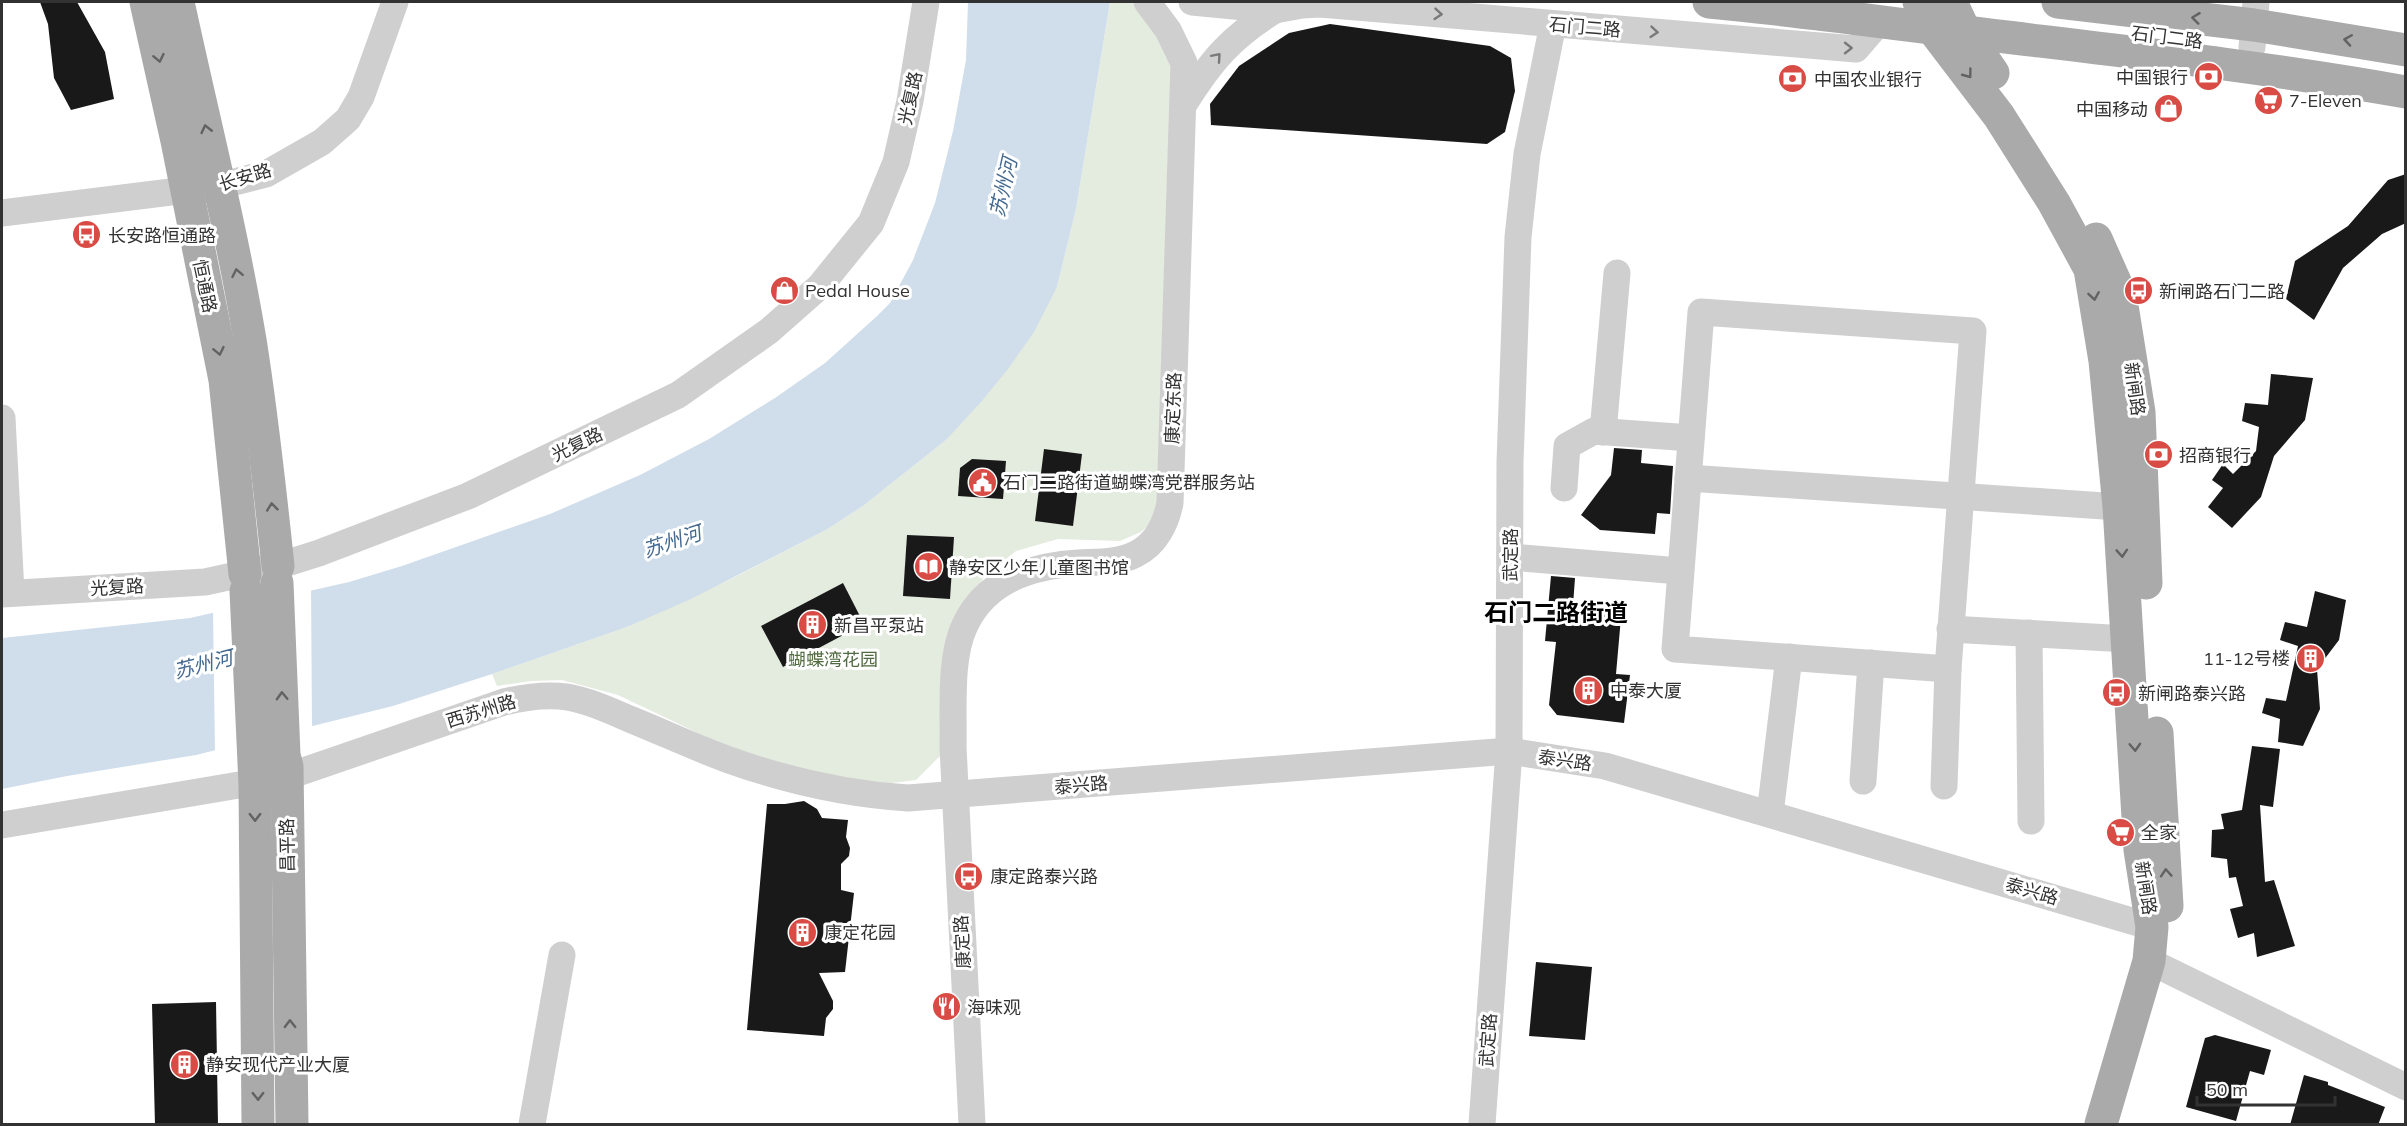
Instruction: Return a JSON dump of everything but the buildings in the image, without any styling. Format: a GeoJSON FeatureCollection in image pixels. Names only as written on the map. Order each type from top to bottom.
{"type":"FeatureCollection","features":[{"type":"Feature","properties":{"kind":"main road","name":"恒通路"},"geometry":{"type":"LineString","coordinates":[[146,2],[177,141],[225,380],[245,582]]}},
{"type":"Feature","properties":{"kind":"main road","name":"恒通路"},"geometry":{"type":"LineString","coordinates":[[178,2],[250,340],[268,472],[278,575]]}},
{"type":"Feature","properties":{"kind":"main road","name":"石门二路"},"geometry":{"type":"LineString","coordinates":[[1709,2],[1814,11],[1881,20],[1945,15],[2254,24],[2406,72]]}},
{"type":"Feature","properties":{"kind":"main road","name":"石门二路"},"geometry":{"type":"LineString","coordinates":[[2058,2],[2254,24],[2406,50]]}},
{"type":"Feature","properties":{"kind":"main road","name":"石门二路"},"geometry":{"type":"LineString","coordinates":[[1945,15],[2406,92]]}},
{"type":"Feature","properties":{"kind":"main road","name":"新闸路"},"geometry":{"type":"LineString","coordinates":[[1945,15],[1999,116],[2054,203],[2090,269],[2105,361],[2119,507],[2140,850],[2152,927],[2149,961],[2101,1125]]}},
{"type":"Feature","properties":{"kind":"main road","name":"新闸路"},"geometry":{"type":"LineString","coordinates":[[1945,15],[2065,182],[2106,257],[2120,293],[2139,412],[2145,561],[2168,904],[2152,927]]}},
{"type":"Feature","properties":{"kind":"main road","name":"昌平路"},"geometry":{"type":"LineString","coordinates":[[258,1125],[269,769],[278,575]]}},
{"type":"Feature","properties":{"kind":"main road","name":"昌平路"},"geometry":{"type":"LineString","coordinates":[[245,582],[269,769],[292,1125]]}},
{"type":"Feature","properties":{"kind":"street","name":"长安路"},"geometry":{"type":"LineString","coordinates":[[2,213],[144,194],[186,191],[219,186],[266,174],[321,142],[348,119],[361,97],[395,2]]}},
{"type":"Feature","properties":{"kind":"street","name":"光复路"},"geometry":{"type":"LineString","coordinates":[[6,594],[205,582],[245,582],[278,575],[319,553],[478,491],[678,395],[769,332],[820,286],[871,223],[896,162],[910,101],[926,2]]}},
{"type":"Feature","properties":{"kind":"street","name":"康定东路"},"geometry":{"type":"LineString","coordinates":[[956,795],[953,747],[957,653],[964,627],[976,604],[993,587],[1014,576],[1038,569],[1071,564],[1109,562],[1137,554],[1157,536],[1166,522],[1170,503],[1184,63],[1168,30],[1147,2]]}},
{"type":"Feature","properties":{"kind":"street","name":"石门二路"},"geometry":{"type":"LineString","coordinates":[[1192,2],[1275,10],[1320,3],[1856,49],[1881,20]]}},
{"type":"Feature","properties":{"kind":"street","name":"石门二路"},"geometry":{"type":"LineString","coordinates":[[1184,105],[1205,71],[1226,46],[1249,26],[1275,10]]}},
{"type":"Feature","properties":{"kind":"street","name":"武定路"},"geometry":{"type":"LineString","coordinates":[[1482,1125],[1509,752],[1511,451],[1522,195],[1527,153],[1553,24]]}},
{"type":"Feature","properties":{"kind":"street"},"geometry":{"type":"LineString","coordinates":[[1603,432],[1617,273]]}},
{"type":"Feature","properties":{"kind":"street"},"geometry":{"type":"LineString","coordinates":[[1944,786],[1950,629],[1973,331],[1701,312],[1675,649],[1948,669]]}},
{"type":"Feature","properties":{"kind":"street"},"geometry":{"type":"LineString","coordinates":[[2,418],[6,594]]}},
{"type":"Feature","properties":{"kind":"street"},"geometry":{"type":"LineString","coordinates":[[1564,488],[1567,446],[1594,431],[1691,438]]}},
{"type":"Feature","properties":{"kind":"street"},"geometry":{"type":"LineString","coordinates":[[1688,478],[2119,507]]}},
{"type":"Feature","properties":{"kind":"street"},"geometry":{"type":"LineString","coordinates":[[1510,557],[1680,571]]}},
{"type":"Feature","properties":{"kind":"street"},"geometry":{"type":"LineString","coordinates":[[1950,629],[2127,639]]}},
{"type":"Feature","properties":{"kind":"street"},"geometry":{"type":"LineString","coordinates":[[2029,633],[2031,821]]}},
{"type":"Feature","properties":{"kind":"street"},"geometry":{"type":"LineString","coordinates":[[1770,814],[1789,657]]}},
{"type":"Feature","properties":{"kind":"street"},"geometry":{"type":"LineString","coordinates":[[1863,781],[1871,663]]}},
{"type":"Feature","properties":{"kind":"street","name":"西苏州路"},"geometry":{"type":"LineString","coordinates":[[2,825],[269,769],[504,702],[531,697],[555,696],[590,703],[730,760],[809,784],[873,795],[908,798],[956,795]]}},
{"type":"Feature","properties":{"kind":"street","name":"泰兴路"},"geometry":{"type":"LineString","coordinates":[[956,795],[1509,752],[1605,766],[2152,927]]}},
{"type":"Feature","properties":{"kind":"street","name":"康定路"},"geometry":{"type":"LineString","coordinates":[[956,795],[958,877],[972,1125]]}},
{"type":"Feature","properties":{"kind":"street"},"geometry":{"type":"LineString","coordinates":[[532,1125],[562,955]]}},
{"type":"Feature","properties":{"kind":"street"},"geometry":{"type":"LineString","coordinates":[[2149,961],[2406,1087]]}},
{"type":"Feature","properties":{"kind":"green space","name":"蝴蝶湾花园"},"geometry":{"type":"Polygon","coordinates":[[[1110,2],[1129,2],[1141,6],[1177,62],[1158,516],[1141,532],[1120,541],[1058,539],[1016,551],[986,575],[959,614],[942,754],[916,780],[866,786],[792,771],[721,744],[618,695],[562,680],[531,681],[497,686],[492,674],[627,627],[731,579],[826,530],[863,506],[946,440],[1057,287],[1076,209],[1110,2]]]}},
{"type":"Feature","properties":{"kind":"water","name":"苏州河"},"geometry":{"type":"Polygon","coordinates":[[[968,2],[1110,2],[1076,209],[1057,287],[1034,332],[1008,369],[946,440],[863,506],[826,530],[691,599],[627,627],[393,706],[196,755],[2,789],[2,638],[190,618],[349,582],[402,566],[550,514],[640,475],[709,439],[775,398],[825,363],[890,303],[913,260],[935,203],[953,131],[966,60],[968,2]]]}},
{"type":"Feature","properties":{"kind":"pier"},"geometry":{"type":"Polygon","coordinates":[[[311,587],[312,728],[215,753],[213,610],[311,587]]]}},
{"type":"Feature","properties":{"kind":"place","name":"中国银行"},"geometry":{"type":"Point","coordinates":[2209,77]}},
{"type":"Feature","properties":{"kind":"place","name":"中国农业银行"},"geometry":{"type":"Point","coordinates":[1793,79]}},
{"type":"Feature","properties":{"kind":"place","name":"7-Eleven"},"geometry":{"type":"Point","coordinates":[2268,100]}},
{"type":"Feature","properties":{"kind":"place","name":"中国移动"},"geometry":{"type":"Point","coordinates":[2169,109]}},
{"type":"Feature","properties":{"kind":"place","name":"长安路恒通路"},"geometry":{"type":"Point","coordinates":[87,235]}},
{"type":"Feature","properties":{"kind":"place","name":"Pedal House"},"geometry":{"type":"Point","coordinates":[784,290]}},
{"type":"Feature","properties":{"kind":"place","name":"新闸路石门二路"},"geometry":{"type":"Point","coordinates":[2138,291]}},
{"type":"Feature","properties":{"kind":"place","name":"招商银行"},"geometry":{"type":"Point","coordinates":[2158,455]}},
{"type":"Feature","properties":{"kind":"place","name":"石门二路街道蝴蝶湾党群服务站"},"geometry":{"type":"Point","coordinates":[982,482]}},
{"type":"Feature","properties":{"kind":"place","name":"静安区少年儿童图书馆"},"geometry":{"type":"Point","coordinates":[928,567]}},
{"type":"Feature","properties":{"kind":"place","name":"新昌平泵站"},"geometry":{"type":"Point","coordinates":[813,625]}},
{"type":"Feature","properties":{"kind":"place","name":"11-12号楼"},"geometry":{"type":"Point","coordinates":[2311,658]}},
{"type":"Feature","properties":{"kind":"place","name":"中泰大厦"},"geometry":{"type":"Point","coordinates":[1589,690]}},
{"type":"Feature","properties":{"kind":"place","name":"新闸路泰兴路"},"geometry":{"type":"Point","coordinates":[2117,693]}},
{"type":"Feature","properties":{"kind":"place","name":"全家"},"geometry":{"type":"Point","coordinates":[2120,832]}},
{"type":"Feature","properties":{"kind":"place","name":"康定路泰兴路"},"geometry":{"type":"Point","coordinates":[969,876]}},
{"type":"Feature","properties":{"kind":"place","name":"康定花园"},"geometry":{"type":"Point","coordinates":[803,932]}},
{"type":"Feature","properties":{"kind":"place","name":"海味观"},"geometry":{"type":"Point","coordinates":[946,1007]}},
{"type":"Feature","properties":{"kind":"place","name":"静安现代产业大厦"},"geometry":{"type":"Point","coordinates":[185,1064]}},
{"type":"Feature","properties":{"kind":"district","name":"石门二路街道"},"geometry":{"type":"Point","coordinates":[1556,612]}}]}
